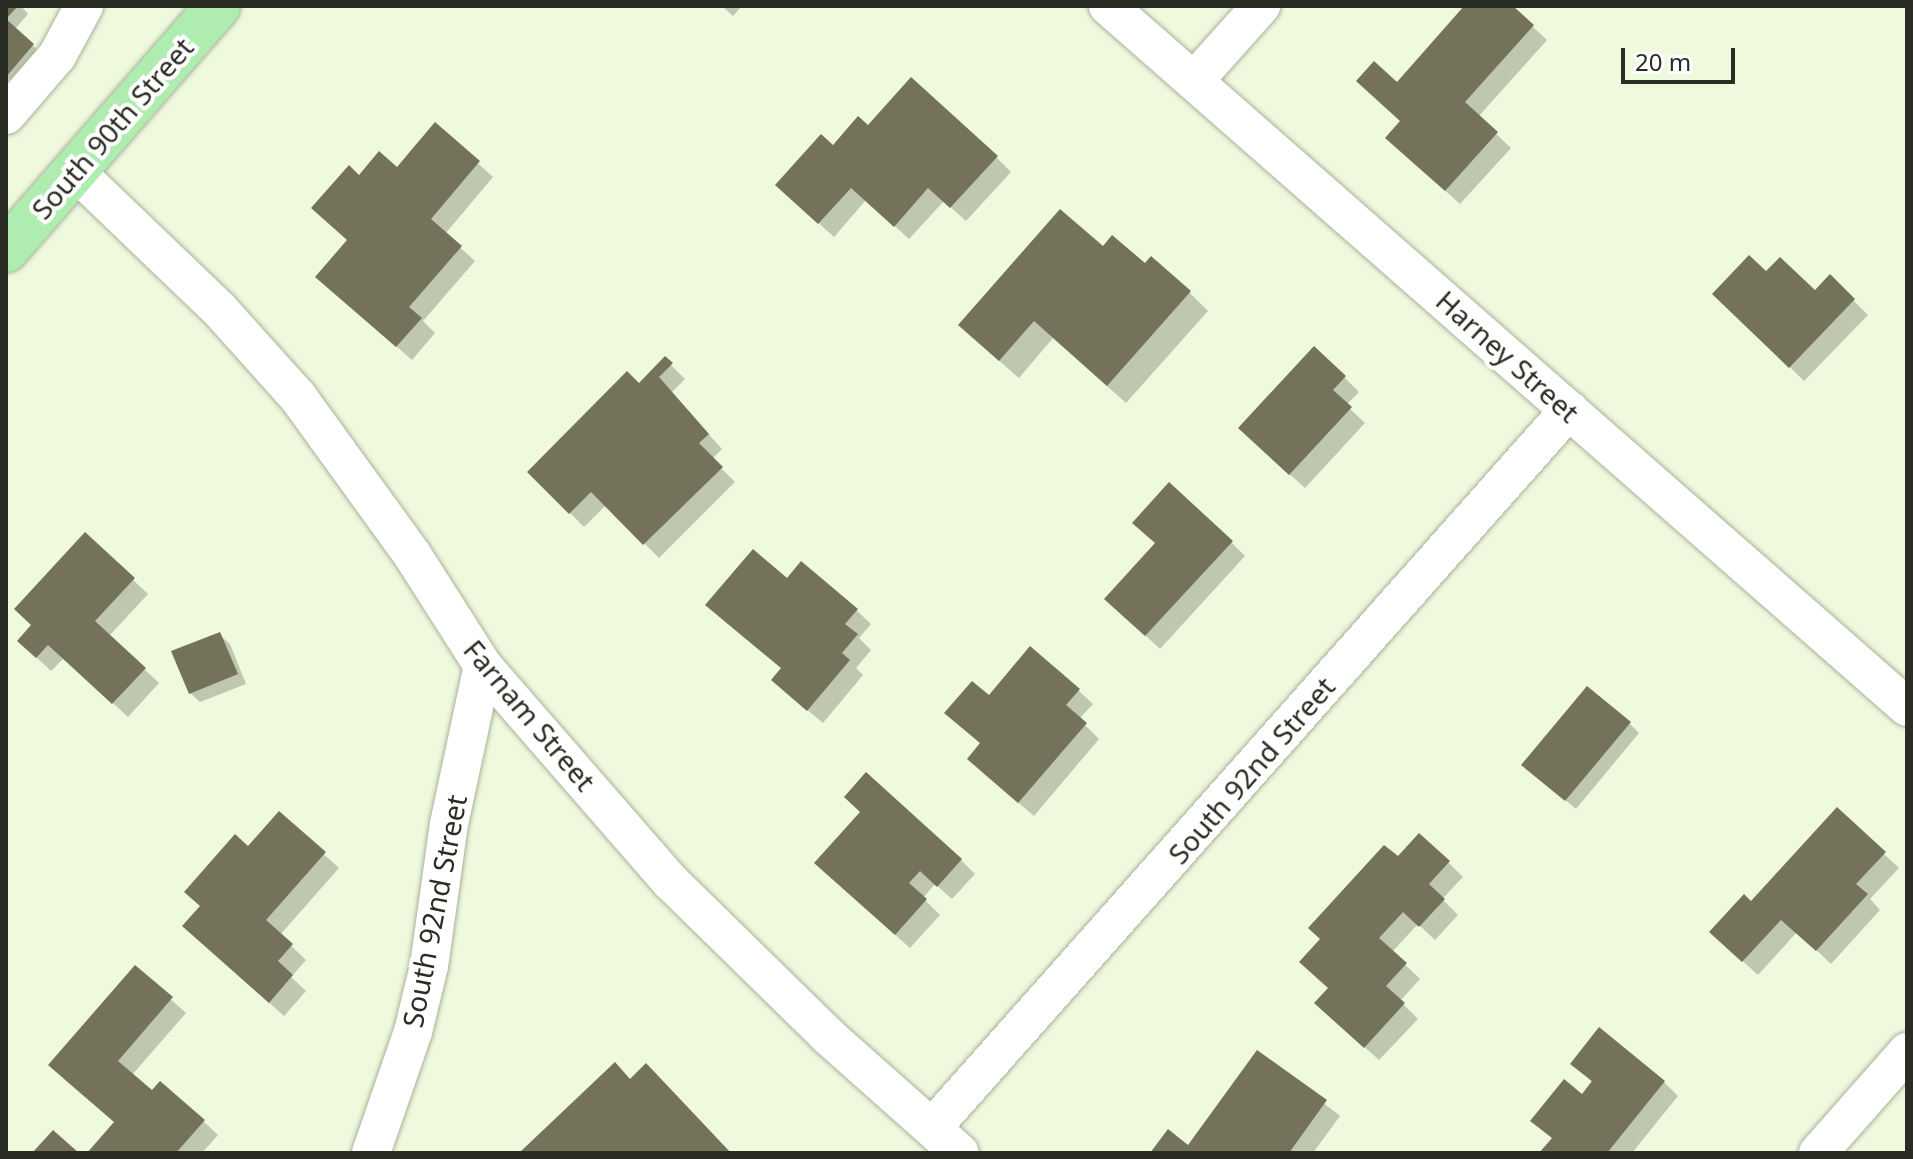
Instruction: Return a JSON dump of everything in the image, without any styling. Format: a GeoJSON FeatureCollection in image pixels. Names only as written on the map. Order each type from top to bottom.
{"type":"FeatureCollection","features":[{"type":"Feature","properties":{"kind":"main road","name":"South 90th Street"},"geometry":{"type":"LineString","coordinates":[[6,250],[218,6]]}},
{"type":"Feature","properties":{"kind":"street"},"geometry":{"type":"LineString","coordinates":[[6,115],[57,56],[84,6]]}},
{"type":"Feature","properties":{"kind":"street","name":"Harney Street"},"geometry":{"type":"LineString","coordinates":[[1108,6],[1907,707]]}},
{"type":"Feature","properties":{"kind":"street"},"geometry":{"type":"LineString","coordinates":[[1194,81],[1261,6]]}},
{"type":"Feature","properties":{"kind":"street","name":"Farnam Street"},"geometry":{"type":"LineString","coordinates":[[75,171],[219,309],[298,397],[413,556],[483,666],[671,882],[736,950],[960,1153]]}},
{"type":"Feature","properties":{"kind":"street","name":"South 92nd Street"},"geometry":{"type":"LineString","coordinates":[[932,1128],[1569,410]]}},
{"type":"Feature","properties":{"kind":"street","name":"South 92nd Street"},"geometry":{"type":"LineString","coordinates":[[371,1153],[413,1032],[429,966],[449,824],[483,666]]}},
{"type":"Feature","properties":{"kind":"street"},"geometry":{"type":"LineString","coordinates":[[1818,1153],[1907,1052]]}},
{"type":"Feature","properties":{"kind":"building"},"geometry":{"type":"Polygon","coordinates":[[[6,6],[18,6],[6,19],[6,6]]]}},
{"type":"Feature","properties":{"kind":"building"},"geometry":{"type":"Polygon","coordinates":[[[1464,6],[1513,6],[1534,25],[1465,102],[1498,132],[1445,191],[1385,138],[1400,121],[1356,81],[1374,61],[1397,82],[1464,6]]]}},
{"type":"Feature","properties":{"kind":"building"},"geometry":{"type":"Polygon","coordinates":[[[6,19],[34,44],[6,77],[6,19]]]}},
{"type":"Feature","properties":{"kind":"building"},"geometry":{"type":"Polygon","coordinates":[[[911,77],[998,156],[950,208],[928,188],[894,227],[851,188],[818,224],[775,185],[821,134],[833,145],[858,116],[868,125],[911,77]]]}},
{"type":"Feature","properties":{"kind":"building"},"geometry":{"type":"Polygon","coordinates":[[[435,122],[480,161],[431,219],[462,246],[409,307],[422,318],[396,347],[315,277],[347,240],[311,208],[349,165],[359,175],[379,151],[397,167],[435,122]]]}},
{"type":"Feature","properties":{"kind":"building"},"geometry":{"type":"Polygon","coordinates":[[[1060,209],[1103,246],[1112,235],[1145,263],[1151,256],[1191,291],[1107,386],[1034,321],[999,361],[958,325],[1060,209]]]}},
{"type":"Feature","properties":{"kind":"building"},"geometry":{"type":"Polygon","coordinates":[[[1749,255],[1766,271],[1780,257],[1815,290],[1830,274],[1855,299],[1789,368],[1712,294],[1749,255]]]}},
{"type":"Feature","properties":{"kind":"building"},"geometry":{"type":"Polygon","coordinates":[[[1314,346],[1346,376],[1333,390],[1352,407],[1289,475],[1238,428],[1314,346]]]}},
{"type":"Feature","properties":{"kind":"building"},"geometry":{"type":"Polygon","coordinates":[[[665,356],[673,363],[659,377],[709,434],[699,443],[723,467],[643,545],[591,492],[569,514],[527,472],[627,371],[639,383],[665,356]]]}},
{"type":"Feature","properties":{"kind":"building"},"geometry":{"type":"Polygon","coordinates":[[[1169,482],[1233,541],[1145,636],[1104,599],[1155,543],[1132,523],[1169,482]]]}},
{"type":"Feature","properties":{"kind":"building"},"geometry":{"type":"Polygon","coordinates":[[[85,532],[135,578],[95,621],[146,668],[112,704],[48,645],[36,658],[17,641],[31,625],[14,609],[85,532]]]}},
{"type":"Feature","properties":{"kind":"building"},"geometry":{"type":"Polygon","coordinates":[[[753,549],[787,578],[801,561],[858,609],[845,624],[858,634],[842,653],[850,660],[807,711],[771,680],[781,668],[705,605],[753,549]]]}},
{"type":"Feature","properties":{"kind":"building"},"geometry":{"type":"Polygon","coordinates":[[[220,632],[238,674],[189,694],[171,651],[220,632]]]}},
{"type":"Feature","properties":{"kind":"building"},"geometry":{"type":"Polygon","coordinates":[[[1030,646],[1080,689],[1066,705],[1087,723],[1018,803],[967,759],[980,743],[944,713],[972,681],[989,695],[1030,646]]]}},
{"type":"Feature","properties":{"kind":"building"},"geometry":{"type":"Polygon","coordinates":[[[1587,686],[1631,722],[1565,801],[1521,765],[1587,686]]]}},
{"type":"Feature","properties":{"kind":"building"},"geometry":{"type":"Polygon","coordinates":[[[866,772],[962,859],[937,887],[920,871],[909,883],[927,899],[895,935],[814,863],[860,812],[844,797],[866,772]]]}},
{"type":"Feature","properties":{"kind":"building"},"geometry":{"type":"Polygon","coordinates":[[[1837,807],[1886,852],[1856,884],[1868,894],[1816,951],[1781,920],[1742,962],[1709,932],[1744,894],[1751,901],[1837,807]]]}},
{"type":"Feature","properties":{"kind":"building"},"geometry":{"type":"Polygon","coordinates":[[[279,811],[326,852],[266,920],[293,944],[278,961],[293,975],[269,1003],[182,926],[200,906],[184,892],[235,834],[248,846],[279,811]]]}},
{"type":"Feature","properties":{"kind":"building"},"geometry":{"type":"Polygon","coordinates":[[[1419,833],[1450,861],[1429,884],[1445,899],[1419,927],[1403,912],[1379,938],[1407,963],[1386,986],[1405,1003],[1364,1048],[1314,1003],[1328,988],[1299,962],[1320,939],[1308,928],[1384,845],[1398,856],[1419,833]]]}},
{"type":"Feature","properties":{"kind":"building"},"geometry":{"type":"Polygon","coordinates":[[[135,965],[173,997],[118,1061],[152,1090],[160,1081],[205,1120],[176,1153],[87,1153],[114,1122],[48,1065],[135,965]]]}},
{"type":"Feature","properties":{"kind":"building"},"geometry":{"type":"Polygon","coordinates":[[[1599,1027],[1665,1081],[1607,1153],[1539,1153],[1552,1138],[1530,1121],[1564,1079],[1582,1094],[1592,1081],[1570,1064],[1599,1027]]]}},
{"type":"Feature","properties":{"kind":"building"},"geometry":{"type":"Polygon","coordinates":[[[1257,1050],[1327,1100],[1289,1153],[1150,1153],[1168,1129],[1188,1145],[1257,1050]]]}},
{"type":"Feature","properties":{"kind":"building"},"geometry":{"type":"Polygon","coordinates":[[[615,1062],[630,1079],[646,1063],[731,1153],[519,1153],[615,1062]]]}},
{"type":"Feature","properties":{"kind":"building"},"geometry":{"type":"Polygon","coordinates":[[[53,1130],[79,1153],[32,1153],[53,1130]]]}}]}
